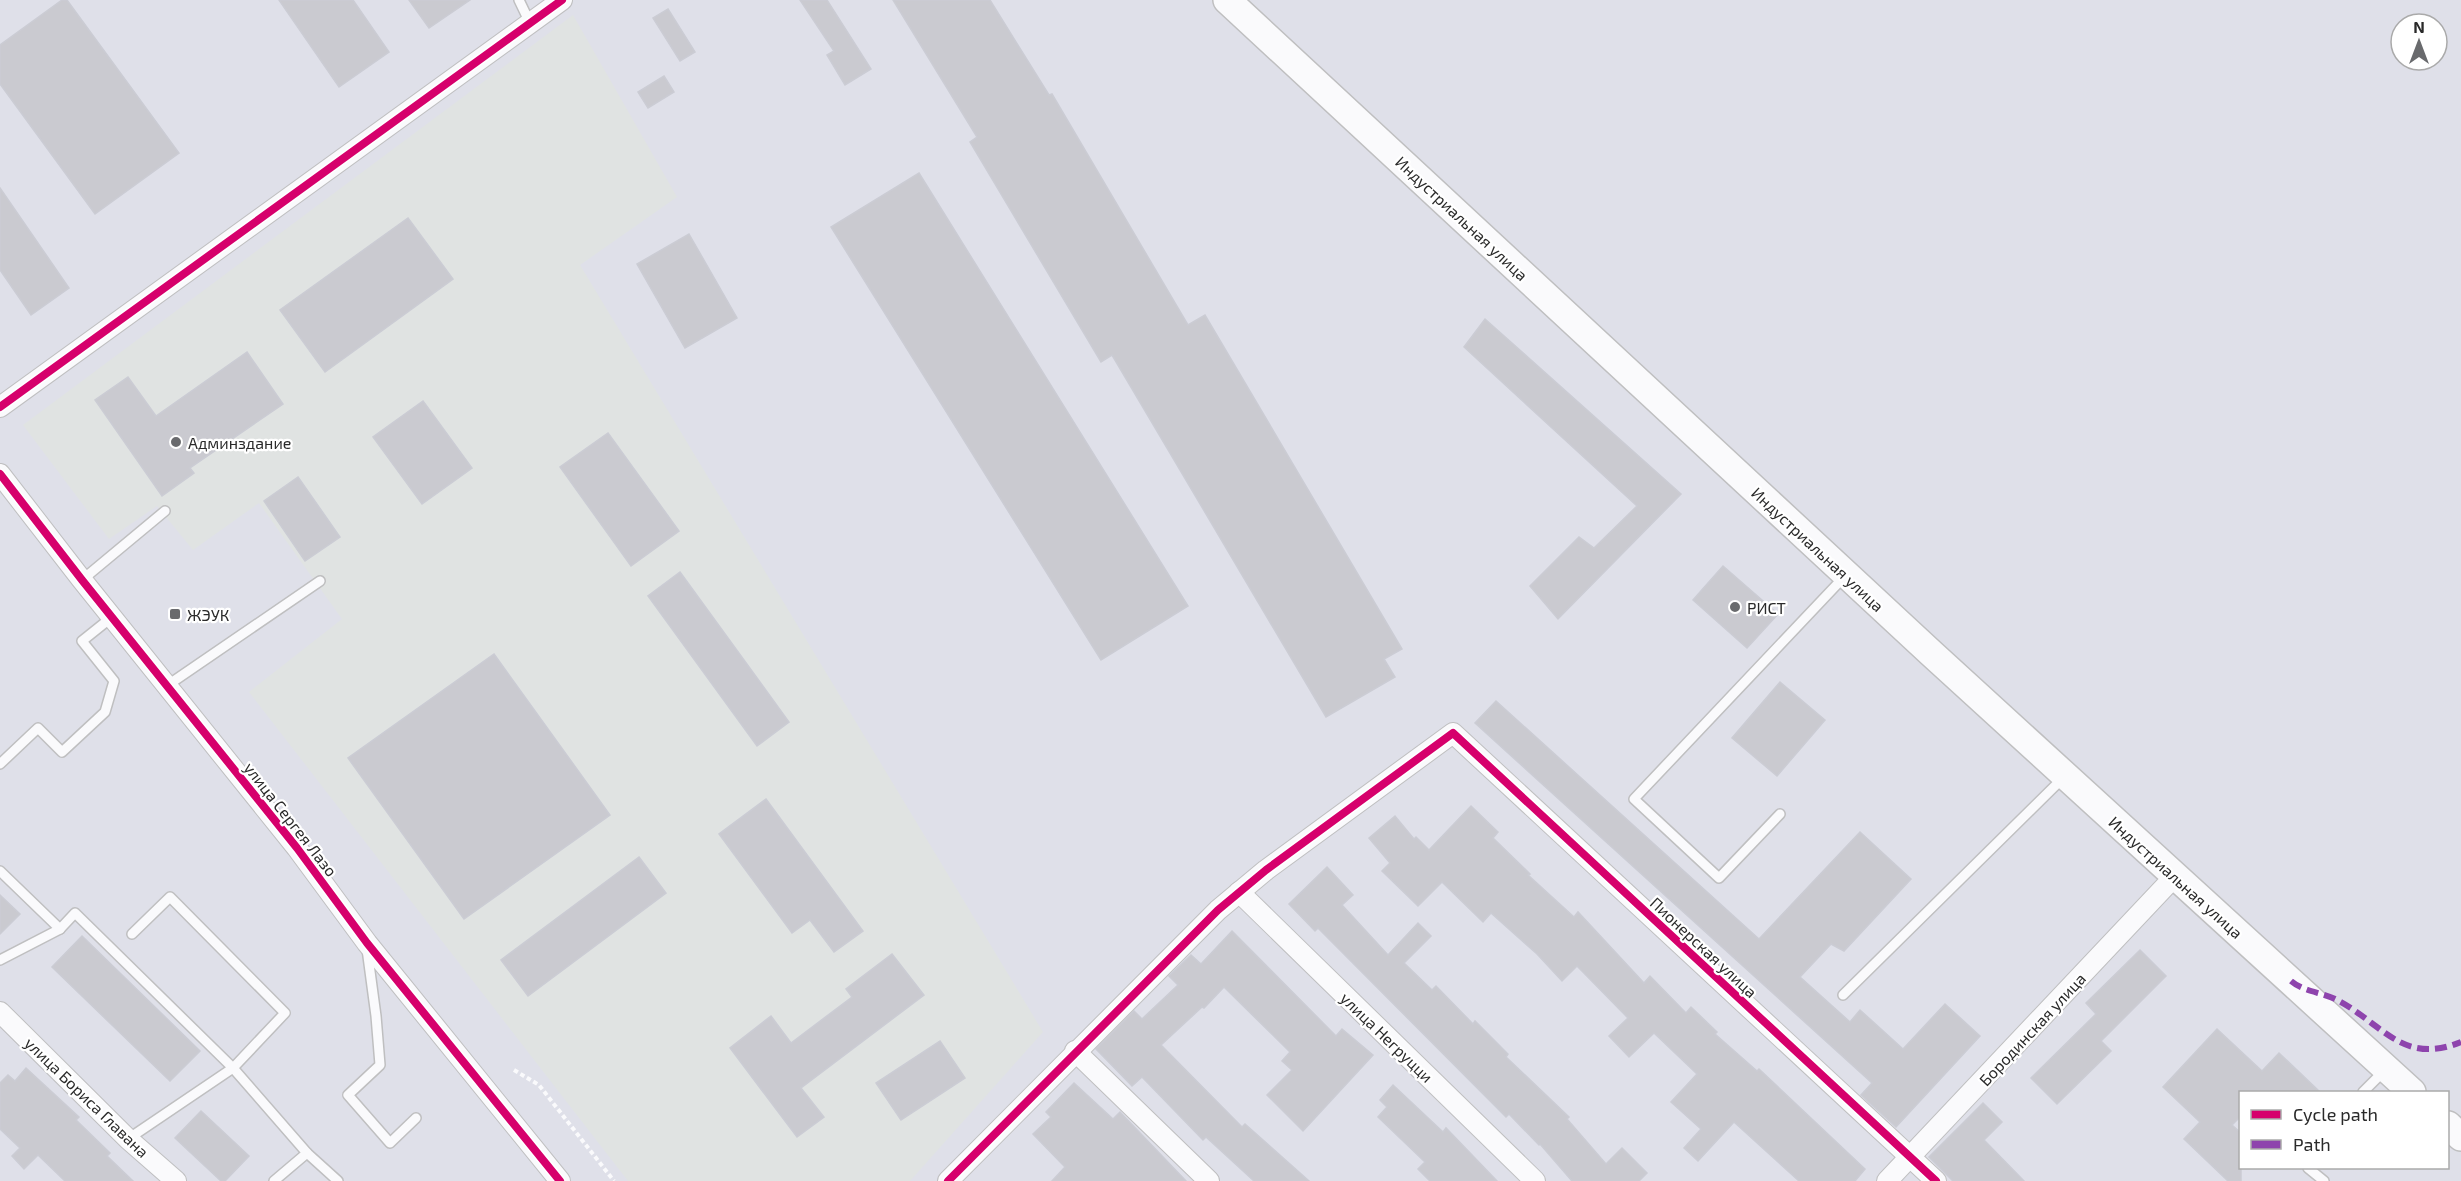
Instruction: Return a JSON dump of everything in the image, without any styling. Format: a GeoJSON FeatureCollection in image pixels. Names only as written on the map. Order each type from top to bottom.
{"type":"FeatureCollection","features":[{"type":"Feature","properties":{"kind":"main road","name":"Индустриальная улица"},"geometry":{"type":"LineString","coordinates":[[1227,0],[1846,575],[2411,1091]]}},
{"type":"Feature","properties":{"kind":"main road"},"geometry":{"type":"LineString","coordinates":[[2449,1126],[2461,1137]]}},
{"type":"Feature","properties":{"kind":"street"},"geometry":{"type":"LineString","coordinates":[[0,407],[562,0]]}},
{"type":"Feature","properties":{"kind":"street","name":"улица Сергея Лазо"},"geometry":{"type":"LineString","coordinates":[[0,474],[297,848],[367,943],[560,1181]]}},
{"type":"Feature","properties":{"kind":"street","name":"Пионерская улица"},"geometry":{"type":"LineString","coordinates":[[1239,892],[1454,733],[1936,1181]]}},
{"type":"Feature","properties":{"kind":"street","name":"Бородинская улица"},"geometry":{"type":"LineString","coordinates":[[1887,1181],[2175,876]]}},
{"type":"Feature","properties":{"kind":"street"},"geometry":{"type":"LineString","coordinates":[[948,1181],[1075,1052],[1239,892]]}},
{"type":"Feature","properties":{"kind":"street","name":"улица Негруцци"},"geometry":{"type":"LineString","coordinates":[[1239,892],[1535,1181]]}},
{"type":"Feature","properties":{"kind":"street","name":"улица Бориса Главана"},"geometry":{"type":"LineString","coordinates":[[0,1012],[128,1139],[176,1181]]}},
{"type":"Feature","properties":{"kind":"street"},"geometry":{"type":"LineString","coordinates":[[1075,1052],[1209,1181]]}},
{"type":"Feature","properties":{"kind":"lane"},"geometry":{"type":"LineString","coordinates":[[519,0],[530,23]]}},
{"type":"Feature","properties":{"kind":"lane"},"geometry":{"type":"LineString","coordinates":[[82,580],[165,511]]}},
{"type":"Feature","properties":{"kind":"lane"},"geometry":{"type":"LineString","coordinates":[[1780,814],[1719,878],[1634,799],[1846,575]]}},
{"type":"Feature","properties":{"kind":"lane"},"geometry":{"type":"LineString","coordinates":[[168,685],[320,581]]}},
{"type":"Feature","properties":{"kind":"lane"},"geometry":{"type":"LineString","coordinates":[[0,764],[38,728],[62,752],[105,712],[114,681],[82,641],[112,617]]}},
{"type":"Feature","properties":{"kind":"lane"},"geometry":{"type":"LineString","coordinates":[[1843,995],[2065,776]]}},
{"type":"Feature","properties":{"kind":"lane"},"geometry":{"type":"LineString","coordinates":[[0,871],[60,929]]}},
{"type":"Feature","properties":{"kind":"lane"},"geometry":{"type":"LineString","coordinates":[[128,1139],[232,1068],[285,1013],[170,897],[132,934]]}},
{"type":"Feature","properties":{"kind":"lane"},"geometry":{"type":"LineString","coordinates":[[0,960],[60,929],[75,913],[232,1068],[307,1153],[338,1181]]}},
{"type":"Feature","properties":{"kind":"lane"},"geometry":{"type":"LineString","coordinates":[[367,943],[380,1065],[348,1095],[390,1143],[416,1118]]}},
{"type":"Feature","properties":{"kind":"lane"},"geometry":{"type":"LineString","coordinates":[[2364,1091],[2386,1068]]}},
{"type":"Feature","properties":{"kind":"lane"},"geometry":{"type":"LineString","coordinates":[[274,1181],[307,1153]]}},
{"type":"Feature","properties":{"kind":"lane"},"geometry":{"type":"LineString","coordinates":[[2310,1169],[2324,1181]]}},
{"type":"Feature","properties":{"kind":"path"},"geometry":{"type":"LineString","coordinates":[[514,1070],[539,1085],[614,1181]]}},
{"type":"Feature","properties":{"kind":"shaded area"},"geometry":{"type":"Polygon","coordinates":[[[573,15],[677,197],[580,265],[1043,1032],[910,1181],[628,1181],[249,692],[342,619],[259,503],[193,550],[157,506],[109,539],[23,425],[573,15]]]}},
{"type":"Feature","properties":{"kind":"building"},"geometry":{"type":"Polygon","coordinates":[[[62,0],[67,0],[179,153],[95,214],[0,84],[0,45],[62,0]]]}},
{"type":"Feature","properties":{"kind":"building"},"geometry":{"type":"Polygon","coordinates":[[[279,0],[353,0],[389,52],[339,87],[279,0]]]}},
{"type":"Feature","properties":{"kind":"building"},"geometry":{"type":"Polygon","coordinates":[[[409,0],[470,0],[429,28],[409,0]]]}},
{"type":"Feature","properties":{"kind":"building"},"geometry":{"type":"Polygon","coordinates":[[[800,0],[827,0],[871,69],[845,85],[827,55],[834,51],[800,0]]]}},
{"type":"Feature","properties":{"kind":"building"},"geometry":{"type":"Polygon","coordinates":[[[893,0],[990,0],[1049,95],[1052,94],[1188,325],[1205,315],[1402,649],[1384,659],[1395,677],[1326,717],[1112,355],[1101,362],[970,142],[977,137],[893,0]]]}},
{"type":"Feature","properties":{"kind":"building"},"geometry":{"type":"Polygon","coordinates":[[[668,9],[695,52],[680,61],[653,18],[668,9]]]}},
{"type":"Feature","properties":{"kind":"building"},"geometry":{"type":"Polygon","coordinates":[[[664,76],[674,92],[648,108],[638,92],[664,76]]]}},
{"type":"Feature","properties":{"kind":"building"},"geometry":{"type":"Polygon","coordinates":[[[919,173],[1188,606],[1101,660],[831,227],[919,173]]]}},
{"type":"Feature","properties":{"kind":"building"},"geometry":{"type":"Polygon","coordinates":[[[0,188],[69,288],[31,315],[0,270],[0,188]]]}},
{"type":"Feature","properties":{"kind":"building"},"geometry":{"type":"Polygon","coordinates":[[[408,218],[453,279],[325,372],[280,310],[408,218]]]}},
{"type":"Feature","properties":{"kind":"building"},"geometry":{"type":"Polygon","coordinates":[[[689,234],[737,318],[685,348],[637,264],[689,234]]]}},
{"type":"Feature","properties":{"kind":"building"},"geometry":{"type":"Polygon","coordinates":[[[1485,319],[1681,494],[1558,619],[1530,586],[1579,537],[1594,548],[1637,506],[1464,347],[1485,319]]]}},
{"type":"Feature","properties":{"kind":"building","name":"Админздание"},"geometry":{"type":"Polygon","coordinates":[[[247,352],[283,404],[190,468],[194,473],[162,496],[95,400],[128,377],[156,416],[247,352]]]}},
{"type":"Feature","properties":{"kind":"building"},"geometry":{"type":"Polygon","coordinates":[[[423,401],[472,468],[422,504],[373,437],[423,401]]]}},
{"type":"Feature","properties":{"kind":"building"},"geometry":{"type":"Polygon","coordinates":[[[608,433],[679,531],[631,566],[560,467],[608,433]]]}},
{"type":"Feature","properties":{"kind":"building"},"geometry":{"type":"Polygon","coordinates":[[[298,477],[340,537],[305,561],[264,501],[298,477]]]}},
{"type":"Feature","properties":{"kind":"building","name":"РИСТ"},"geometry":{"type":"Polygon","coordinates":[[[1723,566],[1778,614],[1747,648],[1693,600],[1723,566]]]}},
{"type":"Feature","properties":{"kind":"building"},"geometry":{"type":"Polygon","coordinates":[[[680,572],[789,722],[757,746],[648,596],[680,572]]]}},
{"type":"Feature","properties":{"kind":"building"},"geometry":{"type":"Polygon","coordinates":[[[494,654],[610,815],[464,919],[348,758],[494,654]]]}},
{"type":"Feature","properties":{"kind":"building"},"geometry":{"type":"Polygon","coordinates":[[[1780,682],[1825,720],[1777,776],[1732,738],[1780,682]]]}},
{"type":"Feature","properties":{"kind":"building"},"geometry":{"type":"Polygon","coordinates":[[[1496,701],[1759,939],[1860,832],[1911,879],[1844,951],[1831,944],[1800,977],[1850,1022],[1860,1010],[1903,1049],[1945,1004],[1980,1036],[1896,1127],[1861,1095],[1872,1083],[1475,723],[1496,701]]]}},
{"type":"Feature","properties":{"kind":"building"},"geometry":{"type":"Polygon","coordinates":[[[766,799],[863,931],[834,952],[810,920],[792,933],[719,834],[766,799]]]}},
{"type":"Feature","properties":{"kind":"building"},"geometry":{"type":"Polygon","coordinates":[[[1471,806],[1498,832],[1493,838],[1530,874],[1528,875],[1574,917],[1578,912],[1644,983],[1650,976],[1686,1013],[1691,1007],[1717,1032],[1715,1034],[1757,1071],[1759,1069],[1865,1169],[1855,1181],[1799,1181],[1734,1122],[1698,1161],[1684,1148],[1701,1129],[1671,1102],[1697,1074],[1654,1033],[1629,1057],[1609,1036],[1628,1018],[1577,966],[1562,981],[1537,954],[1491,913],[1483,922],[1442,882],[1418,906],[1382,871],[1390,863],[1369,838],[1395,816],[1414,839],[1416,837],[1429,850],[1471,806]]]}},
{"type":"Feature","properties":{"kind":"building"},"geometry":{"type":"Polygon","coordinates":[[[639,857],[666,893],[528,996],[501,960],[639,857]]]}},
{"type":"Feature","properties":{"kind":"building"},"geometry":{"type":"Polygon","coordinates":[[[1327,867],[1353,895],[1342,905],[1388,955],[1418,923],[1431,936],[1404,963],[1432,990],[1436,986],[1473,1024],[1475,1021],[1508,1054],[1506,1057],[1569,1117],[1567,1119],[1606,1164],[1622,1148],[1647,1173],[1639,1181],[1572,1181],[1540,1144],[1509,1114],[1506,1117],[1318,928],[1315,931],[1289,904],[1327,867]]]}},
{"type":"Feature","properties":{"kind":"building"},"geometry":{"type":"Polygon","coordinates":[[[0,895],[20,914],[0,934],[0,895]]]}},
{"type":"Feature","properties":{"kind":"building"},"geometry":{"type":"Polygon","coordinates":[[[1232,931],[1336,1036],[1342,1029],[1373,1055],[1303,1131],[1267,1095],[1292,1070],[1282,1061],[1290,1052],[1224,987],[1204,1008],[1202,1007],[1161,1045],[1242,1127],[1245,1124],[1309,1181],[1254,1181],[1206,1137],[1203,1140],[1142,1077],[1132,1086],[1096,1049],[1134,1011],[1142,1019],[1178,985],[1169,976],[1191,955],[1201,964],[1232,931]]]}},
{"type":"Feature","properties":{"kind":"building"},"geometry":{"type":"Polygon","coordinates":[[[82,936],[200,1051],[170,1081],[52,967],[82,936]]]}},
{"type":"Feature","properties":{"kind":"building"},"geometry":{"type":"Polygon","coordinates":[[[2140,950],[2166,976],[2101,1041],[2111,1051],[2057,1104],[2031,1078],[2096,1014],[2086,1003],[2140,950]]]}},
{"type":"Feature","properties":{"kind":"building"},"geometry":{"type":"Polygon","coordinates":[[[892,954],[924,995],[801,1088],[824,1117],[797,1137],[730,1048],[771,1016],[791,1043],[852,997],[846,989],[892,954]]]}},
{"type":"Feature","properties":{"kind":"building"},"geometry":{"type":"Polygon","coordinates":[[[2217,1029],[2262,1071],[2279,1053],[2319,1091],[2239,1091],[2239,1118],[2232,1125],[2239,1131],[2241,1181],[2228,1181],[2184,1139],[2200,1122],[2163,1087],[2217,1029]]]}},
{"type":"Feature","properties":{"kind":"building"},"geometry":{"type":"Polygon","coordinates":[[[940,1041],[965,1078],[901,1120],[876,1083],[940,1041]]]}},
{"type":"Feature","properties":{"kind":"building"},"geometry":{"type":"Polygon","coordinates":[[[26,1068],[79,1117],[76,1120],[110,1153],[107,1156],[133,1181],[65,1181],[38,1155],[24,1169],[12,1156],[20,1148],[0,1129],[0,1083],[8,1075],[15,1081],[26,1068]]]}},
{"type":"Feature","properties":{"kind":"building"},"geometry":{"type":"Polygon","coordinates":[[[1074,1083],[1113,1119],[1120,1112],[1186,1181],[1052,1181],[1065,1167],[1033,1134],[1051,1117],[1046,1112],[1074,1083]]]}},
{"type":"Feature","properties":{"kind":"building"},"geometry":{"type":"Polygon","coordinates":[[[1393,1085],[1443,1132],[1446,1128],[1497,1181],[1430,1181],[1418,1169],[1425,1162],[1378,1117],[1387,1107],[1380,1100],[1393,1085]]]}},
{"type":"Feature","properties":{"kind":"building"},"geometry":{"type":"Polygon","coordinates":[[[1983,1103],[2002,1122],[1984,1140],[2024,1181],[1953,1181],[1929,1157],[1983,1103]]]}},
{"type":"Feature","properties":{"kind":"building"},"geometry":{"type":"Polygon","coordinates":[[[201,1111],[249,1156],[225,1181],[221,1181],[175,1138],[201,1111]]]}},
{"type":"Feature","properties":{"kind":"marked path"},"geometry":{"type":"LineString","coordinates":[[2291,981],[2337,1000],[2394,1039],[2408,1045],[2423,1049],[2441,1048],[2461,1042]]}},
{"type":"Feature","properties":{"kind":"cycle path"},"geometry":{"type":"LineString","coordinates":[[0,407],[562,0]]}},
{"type":"Feature","properties":{"kind":"cycle path"},"geometry":{"type":"LineString","coordinates":[[0,474],[297,848],[367,943],[560,1181]]}},
{"type":"Feature","properties":{"kind":"cycle path"},"geometry":{"type":"LineString","coordinates":[[948,1181],[1218,910],[1266,870],[1453,733],[1936,1181]]}},
{"type":"Feature","properties":{"kind":"place","name":"Админздание"},"geometry":{"type":"Point","coordinates":[176,442]}},
{"type":"Feature","properties":{"kind":"place","name":"РИСТ"},"geometry":{"type":"Point","coordinates":[1735,607]}},
{"type":"Feature","properties":{"kind":"place","name":"ЖЭУК"},"geometry":{"type":"Point","coordinates":[175,614]}}]}
